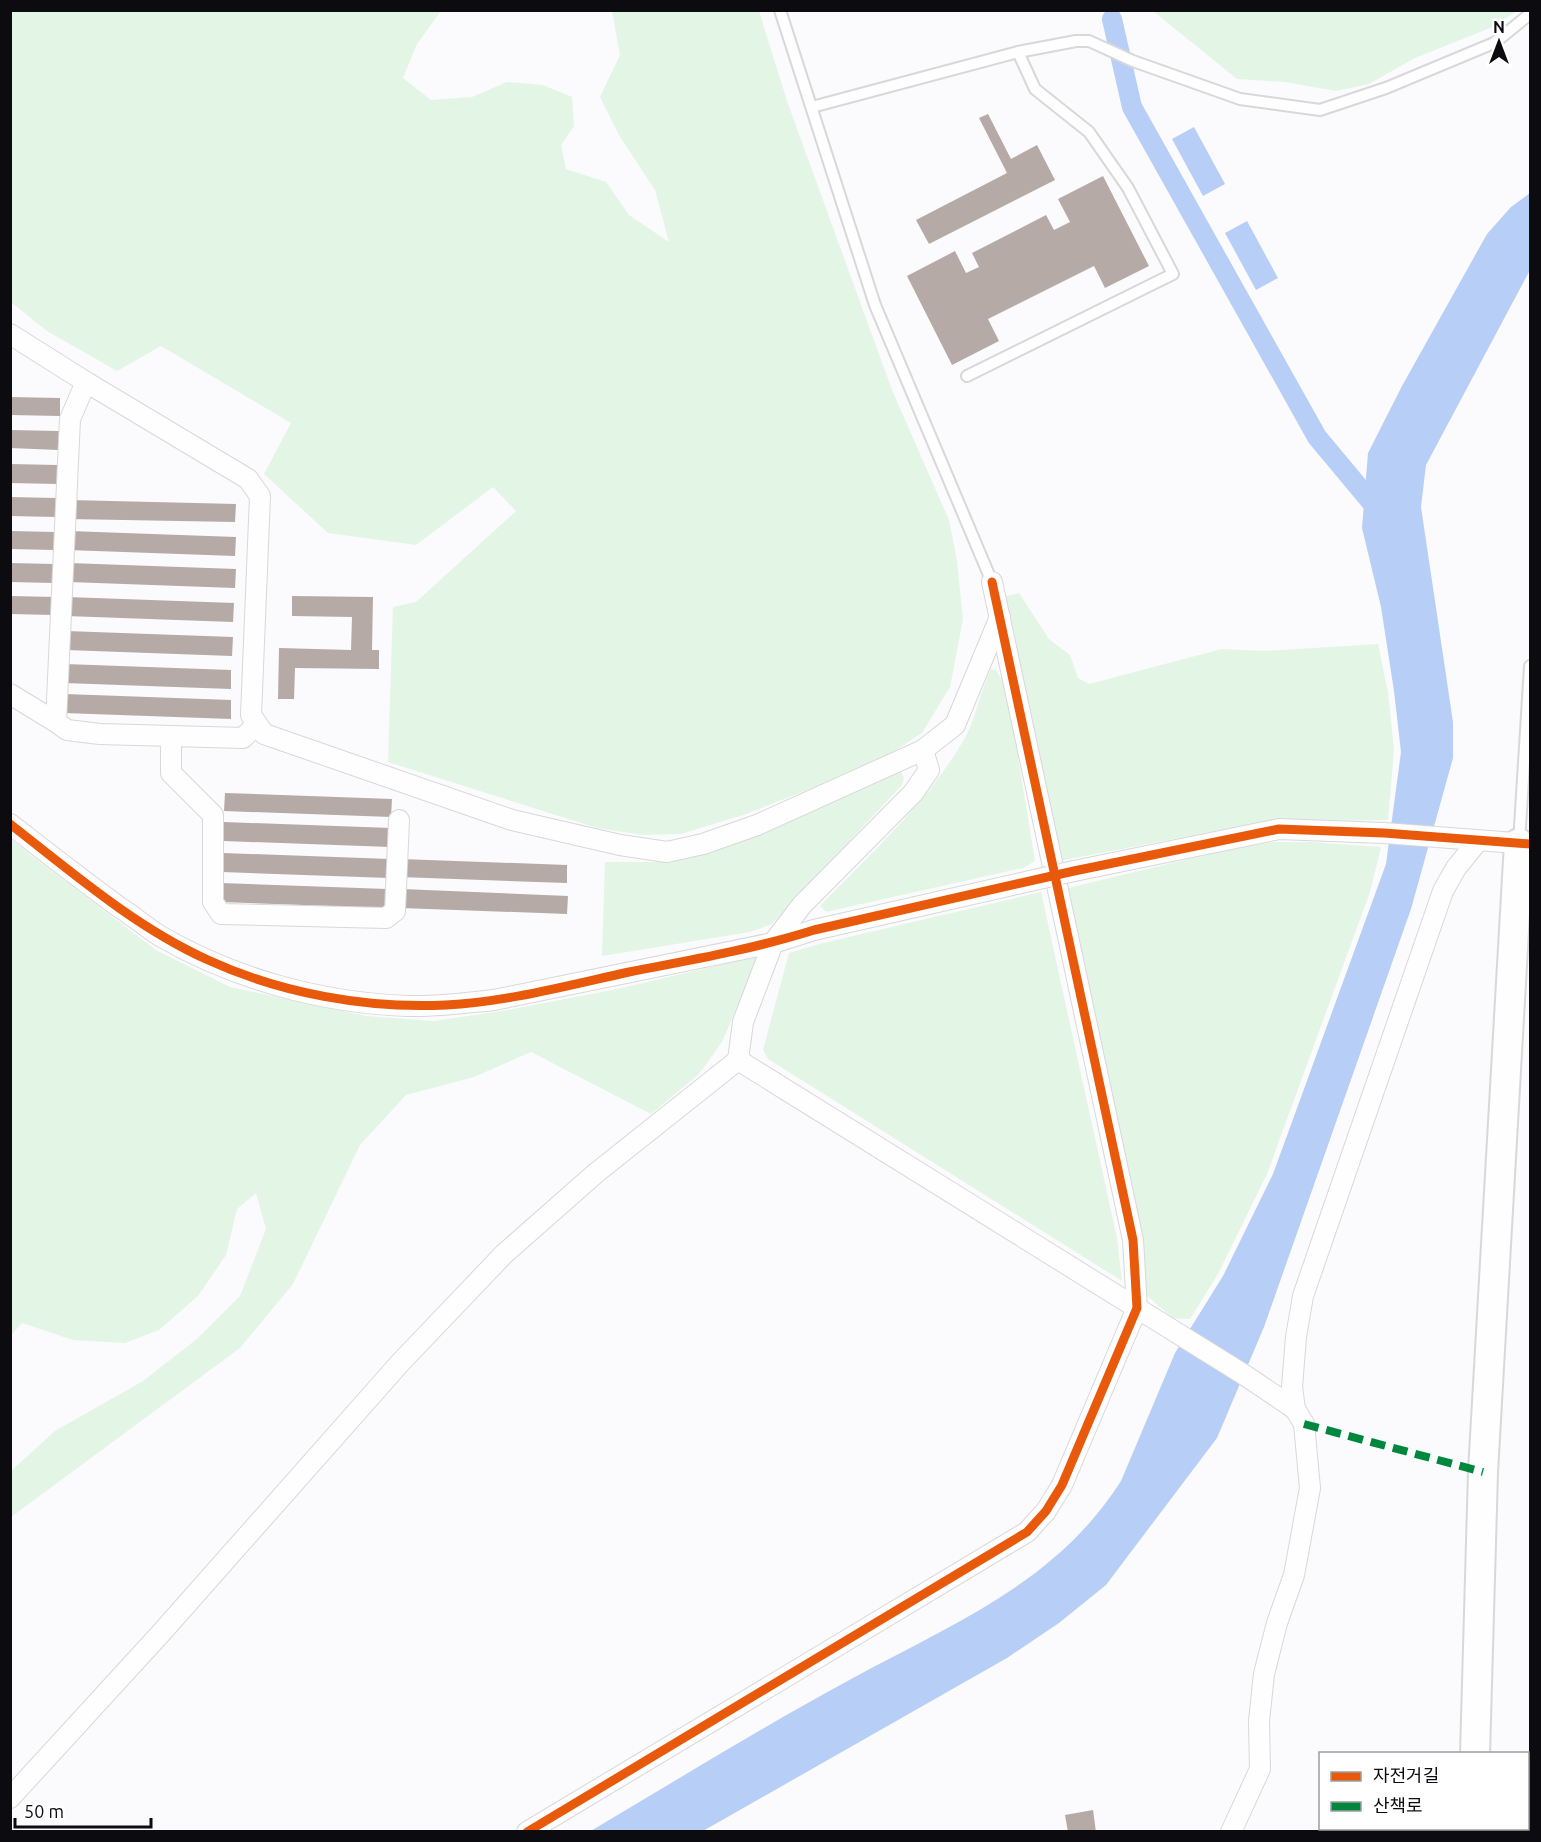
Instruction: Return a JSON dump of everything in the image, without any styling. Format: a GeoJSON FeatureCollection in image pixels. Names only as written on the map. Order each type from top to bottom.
{"type":"FeatureCollection","features":[{"type":"Feature","properties":{"kind":"street"},"geometry":{"type":"LineString","coordinates":[[10,334],[248,479],[260,496],[251,715],[264,734],[512,820],[620,845],[666,852],[703,844],[757,825],[923,750],[955,725],[1000,617]]}},
{"type":"Feature","properties":{"kind":"street"},"geometry":{"type":"LineString","coordinates":[[56,722],[70,418],[86,382]]}},
{"type":"Feature","properties":{"kind":"street"},"geometry":{"type":"LineString","coordinates":[[527,1832],[1027,1532],[1046,1511],[1062,1485],[1137,1308],[1134,1240],[992,582]]}},
{"type":"Feature","properties":{"kind":"street"},"geometry":{"type":"LineString","coordinates":[[10,694],[67,730],[100,734],[243,738],[257,724]]}},
{"type":"Feature","properties":{"kind":"street"},"geometry":{"type":"LineString","coordinates":[[171,736],[171,773],[213,815],[213,902],[221,914],[386,918],[395,911],[399,820]]}},
{"type":"Feature","properties":{"kind":"street"},"geometry":{"type":"LineString","coordinates":[[10,1798],[162,1632],[400,1363],[504,1254],[596,1173],[738,1060],[743,1022],[773,943],[802,905],[913,793],[929,770],[923,750]]}},
{"type":"Feature","properties":{"kind":"street"},"geometry":{"type":"LineString","coordinates":[[10,824],[83,881],[159,935],[208,960],[251,977],[306,992],[349,1001],[408,1006],[494,1000],[773,943],[814,930],[1074,871],[1280,829],[1384,833],[1525,844],[1483,1472],[1475,1752]]}},
{"type":"Feature","properties":{"kind":"street"},"geometry":{"type":"LineString","coordinates":[[1231,1832],[1260,1769],[1259,1721],[1264,1674],[1277,1623],[1294,1575],[1310,1488],[1304,1424],[1295,1409],[1292,1387],[1296,1337],[1303,1296],[1443,891],[1456,868],[1478,841]]}},
{"type":"Feature","properties":{"kind":"street"},"geometry":{"type":"LineString","coordinates":[[738,1060],[1243,1374],[1295,1409]]}},
{"type":"Feature","properties":{"kind":"lane"},"geometry":{"type":"LineString","coordinates":[[780,10],[875,305],[992,582]]}},
{"type":"Feature","properties":{"kind":"lane"},"geometry":{"type":"LineString","coordinates":[[812,107],[1018,52],[1076,41],[1089,41],[1133,62],[1240,99],[1320,110],[1386,88],[1494,43],[1530,14]]}},
{"type":"Feature","properties":{"kind":"lane"},"geometry":{"type":"LineString","coordinates":[[967,376],[1173,274],[1122,178],[1089,132],[1035,89],[1018,52]]}},
{"type":"Feature","properties":{"kind":"lane"},"geometry":{"type":"LineString","coordinates":[[1525,844],[1530,666]]}},
{"type":"Feature","properties":{"kind":"green space"},"geometry":{"type":"Polygon","coordinates":[[[10,11],[441,11],[417,44],[403,78],[431,100],[472,97],[507,82],[543,85],[572,97],[574,126],[561,145],[566,169],[606,182],[629,215],[669,242],[655,190],[619,135],[600,97],[620,55],[612,11],[759,11],[787,101],[892,390],[949,520],[957,561],[963,619],[950,687],[922,733],[896,750],[815,787],[746,814],[681,834],[643,835],[597,828],[388,762],[393,607],[416,602],[516,511],[493,487],[416,545],[328,533],[264,474],[291,423],[161,346],[117,371],[47,331],[11,302],[10,11]]]}},
{"type":"Feature","properties":{"kind":"green space"},"geometry":{"type":"Polygon","coordinates":[[[1153,11],[1517,11],[1495,26],[1415,58],[1369,84],[1336,91],[1285,82],[1237,79],[1153,11]]]}},
{"type":"Feature","properties":{"kind":"green space"},"geometry":{"type":"Polygon","coordinates":[[[1019,593],[1049,639],[1070,655],[1078,678],[1089,684],[1222,649],[1264,651],[1378,644],[1388,692],[1394,750],[1388,820],[1267,821],[1059,861],[1002,597],[1019,593]]]}},
{"type":"Feature","properties":{"kind":"green space"},"geometry":{"type":"Polygon","coordinates":[[[991,669],[996,670],[1007,689],[1035,861],[1023,868],[826,912],[820,906],[898,826],[934,784],[950,761],[969,730],[991,669]]]}},
{"type":"Feature","properties":{"kind":"green space"},"geometry":{"type":"Polygon","coordinates":[[[901,772],[904,778],[902,785],[772,924],[750,932],[602,956],[605,862],[669,862],[699,854],[886,775],[901,772]]]}},
{"type":"Feature","properties":{"kind":"green space"},"geometry":{"type":"Polygon","coordinates":[[[10,839],[156,950],[230,987],[366,1016],[434,1021],[508,1010],[617,989],[759,956],[722,1042],[699,1074],[651,1114],[531,1052],[474,1077],[406,1095],[360,1145],[293,1284],[240,1348],[11,1517],[11,1471],[55,1431],[143,1381],[197,1339],[240,1296],[266,1229],[256,1193],[237,1209],[226,1255],[198,1296],[159,1330],[125,1343],[73,1340],[22,1323],[11,1335],[10,839]]]}},
{"type":"Feature","properties":{"kind":"green space"},"geometry":{"type":"Polygon","coordinates":[[[1274,842],[1381,847],[1370,892],[1267,1174],[1218,1274],[1190,1319],[1173,1318],[1146,1295],[1124,1164],[1068,888],[1222,851],[1274,842]]]}},
{"type":"Feature","properties":{"kind":"green space"},"geometry":{"type":"Polygon","coordinates":[[[1041,892],[1117,1238],[1122,1281],[768,1059],[763,1050],[789,953],[1041,892]]]}},
{"type":"Feature","properties":{"kind":"water"},"geometry":{"type":"Polygon","coordinates":[[[1194,127],[1225,184],[1203,196],[1172,139],[1194,127]]]}},
{"type":"Feature","properties":{"kind":"water"},"geometry":{"type":"Polygon","coordinates":[[[1530,193],[1530,270],[1426,465],[1421,507],[1453,722],[1453,758],[1411,909],[1264,1327],[1217,1438],[1106,1585],[1059,1623],[1007,1658],[703,1831],[589,1832],[787,1715],[1000,1597],[1034,1574],[1066,1547],[1095,1516],[1121,1481],[1175,1353],[1223,1276],[1273,1174],[1386,864],[1401,752],[1381,607],[1362,528],[1368,453],[1402,386],[1487,234],[1511,207],[1530,193]]]}},
{"type":"Feature","properties":{"kind":"water"},"geometry":{"type":"Polygon","coordinates":[[[1247,221],[1278,278],[1256,290],[1225,233],[1247,221]]]}},
{"type":"Feature","properties":{"kind":"building"},"geometry":{"type":"Polygon","coordinates":[[[988,114],[1011,159],[1037,145],[1055,180],[929,244],[916,220],[1007,173],[979,118],[988,114]]]}},
{"type":"Feature","properties":{"kind":"building"},"geometry":{"type":"Polygon","coordinates":[[[1103,176],[1149,266],[1105,288],[1094,266],[988,319],[999,341],[952,365],[907,276],[955,251],[966,273],[979,267],[972,253],[1046,215],[1054,230],[1070,222],[1058,199],[1103,176]]]}},
{"type":"Feature","properties":{"kind":"building"},"geometry":{"type":"Polygon","coordinates":[[[10,397],[60,398],[60,416],[10,415],[10,397]]]}},
{"type":"Feature","properties":{"kind":"building"},"geometry":{"type":"Polygon","coordinates":[[[10,430],[59,431],[58,450],[10,448],[10,430]]]}},
{"type":"Feature","properties":{"kind":"building"},"geometry":{"type":"Polygon","coordinates":[[[10,464],[57,465],[57,484],[10,483],[10,464]]]}},
{"type":"Feature","properties":{"kind":"building"},"geometry":{"type":"Polygon","coordinates":[[[10,497],[56,498],[55,517],[10,516],[10,497]]]}},
{"type":"Feature","properties":{"kind":"building"},"geometry":{"type":"Polygon","coordinates":[[[69,500],[236,504],[235,522],[68,519],[69,500]]]}},
{"type":"Feature","properties":{"kind":"building"},"geometry":{"type":"Polygon","coordinates":[[[10,531],[55,532],[54,550],[10,549],[10,531]]]}},
{"type":"Feature","properties":{"kind":"building"},"geometry":{"type":"Polygon","coordinates":[[[69,531],[236,537],[235,556],[68,550],[69,531]]]}},
{"type":"Feature","properties":{"kind":"building"},"geometry":{"type":"Polygon","coordinates":[[[10,563],[54,564],[54,583],[10,582],[10,563]]]}},
{"type":"Feature","properties":{"kind":"building"},"geometry":{"type":"Polygon","coordinates":[[[69,563],[236,569],[235,588],[69,582],[69,563]]]}},
{"type":"Feature","properties":{"kind":"building"},"geometry":{"type":"Polygon","coordinates":[[[10,596],[55,597],[54,615],[10,614],[10,596]]]}},
{"type":"Feature","properties":{"kind":"building"},"geometry":{"type":"Polygon","coordinates":[[[292,596],[373,597],[372,650],[379,650],[379,669],[295,668],[294,699],[278,699],[279,648],[351,650],[352,617],[292,616],[292,596]]]}},
{"type":"Feature","properties":{"kind":"building"},"geometry":{"type":"Polygon","coordinates":[[[67,597],[234,603],[233,622],[66,616],[67,597]]]}},
{"type":"Feature","properties":{"kind":"building"},"geometry":{"type":"Polygon","coordinates":[[[66,631],[233,637],[232,656],[66,650],[66,631]]]}},
{"type":"Feature","properties":{"kind":"building"},"geometry":{"type":"Polygon","coordinates":[[[65,664],[231,670],[231,689],[64,683],[65,664]]]}},
{"type":"Feature","properties":{"kind":"building"},"geometry":{"type":"Polygon","coordinates":[[[65,694],[231,700],[231,719],[64,713],[65,694]]]}},
{"type":"Feature","properties":{"kind":"building"},"geometry":{"type":"Polygon","coordinates":[[[225,793],[392,799],[391,817],[224,811],[225,793]]]}},
{"type":"Feature","properties":{"kind":"building"},"geometry":{"type":"Polygon","coordinates":[[[224,822],[391,828],[390,847],[223,841],[224,822]]]}},
{"type":"Feature","properties":{"kind":"building"},"geometry":{"type":"Polygon","coordinates":[[[223,853],[390,859],[389,878],[222,872],[223,853]]]}},
{"type":"Feature","properties":{"kind":"building"},"geometry":{"type":"Polygon","coordinates":[[[401,859],[567,865],[567,883],[400,877],[401,859]]]}},
{"type":"Feature","properties":{"kind":"building"},"geometry":{"type":"Polygon","coordinates":[[[221,883],[387,889],[387,908],[220,902],[221,883]]]}},
{"type":"Feature","properties":{"kind":"building"},"geometry":{"type":"Polygon","coordinates":[[[402,889],[568,896],[567,914],[401,908],[402,889]]]}},
{"type":"Feature","properties":{"kind":"building"},"geometry":{"type":"Polygon","coordinates":[[[1093,1810],[1096,1832],[1068,1832],[1065,1815],[1093,1810]]]}},
{"type":"Feature","properties":{"kind":"waterway"},"geometry":{"type":"LineString","coordinates":[[1112,19],[1132,107],[1317,437],[1377,509]]}},
{"type":"Feature","properties":{"kind":"marked path"},"geometry":{"type":"LineString","coordinates":[[1304,1424],[1483,1472]]}},
{"type":"Feature","properties":{"kind":"cycle path"},"geometry":{"type":"LineString","coordinates":[[527,1832],[1027,1532],[1046,1511],[1062,1485],[1137,1308],[1133,1240],[992,582]]}},
{"type":"Feature","properties":{"kind":"cycle path"},"geometry":{"type":"LineString","coordinates":[[10,824],[130,915],[155,932],[208,960],[264,982],[294,990],[355,1001],[416,1006],[469,1003],[538,992],[745,948],[814,930],[1074,871],[1279,829],[1384,833],[1530,844]]}}]}
